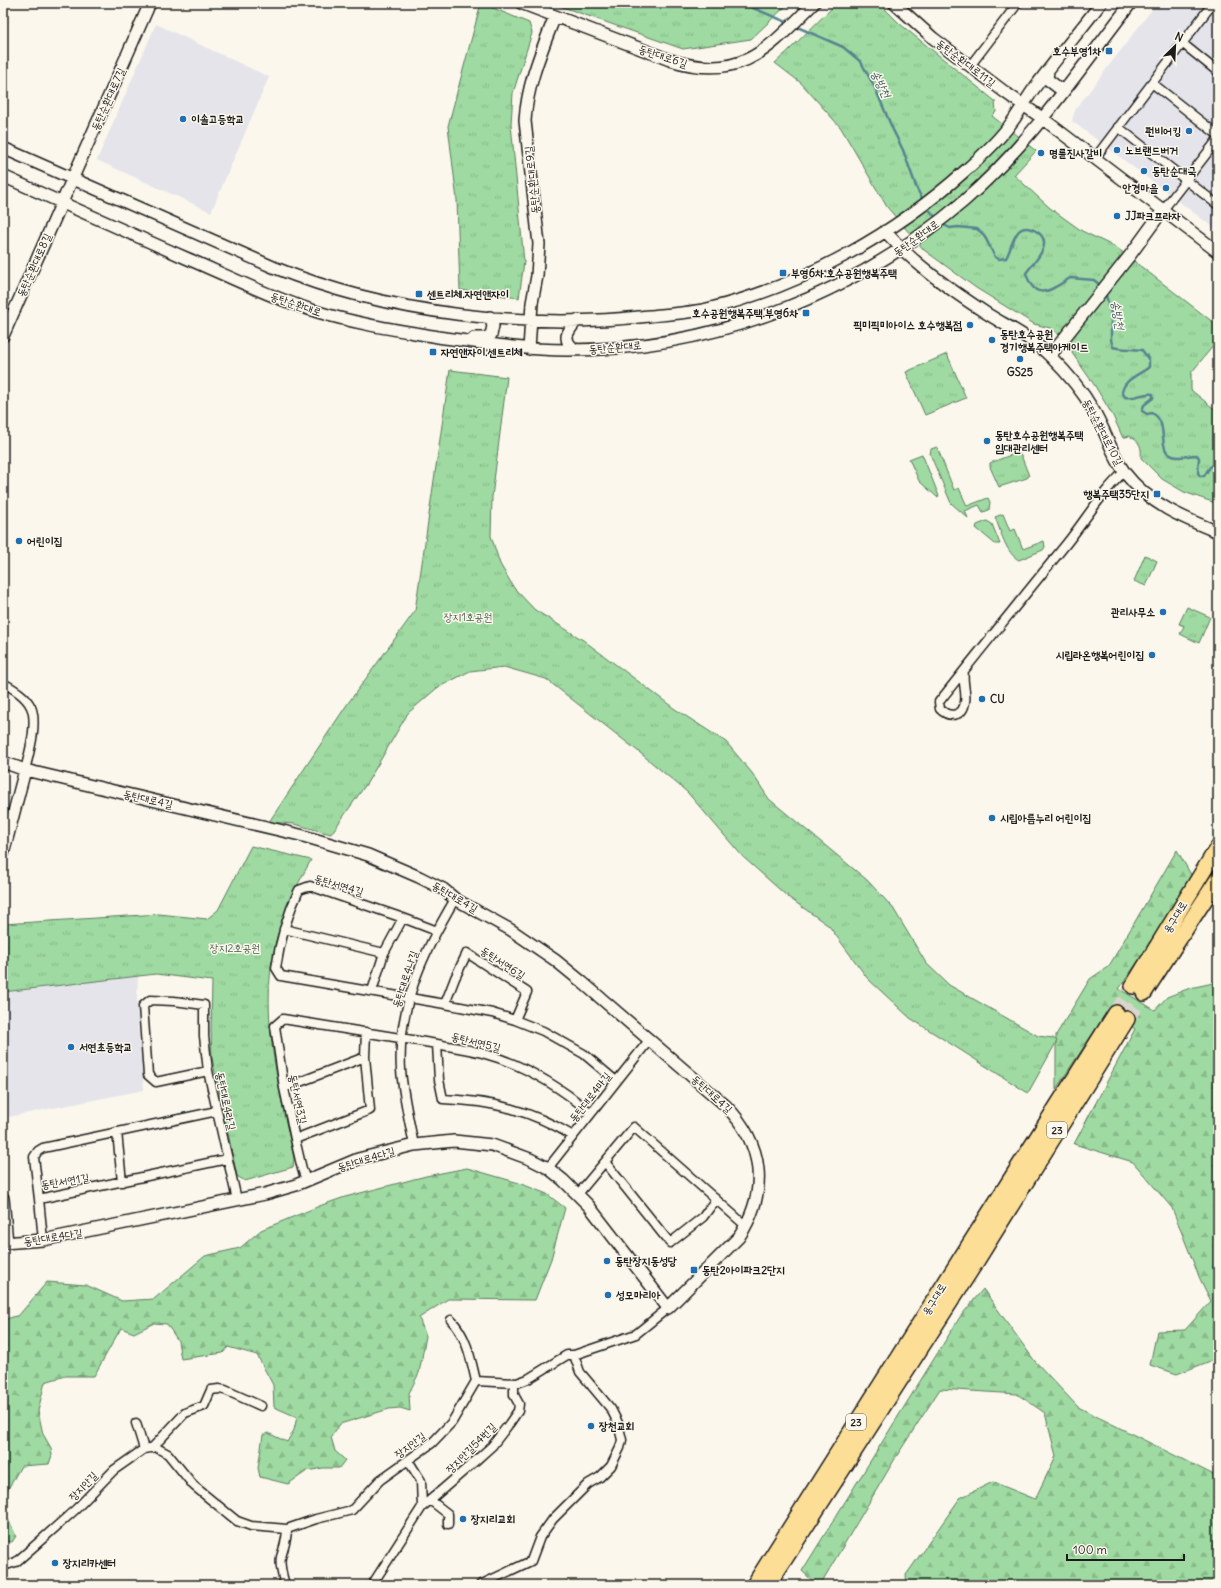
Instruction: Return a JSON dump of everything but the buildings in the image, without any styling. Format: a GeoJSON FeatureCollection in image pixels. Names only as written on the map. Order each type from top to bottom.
{"type":"FeatureCollection","features":[{"type":"Feature","properties":{"kind":"highway","name":"용구대로"},"geometry":{"type":"LineString","coordinates":[[1218,847],[1138,989],[1218,879]]}},
{"type":"Feature","properties":{"kind":"highway","name":"용구대로"},"geometry":{"type":"LineString","coordinates":[[754,1585],[960,1258],[982,1237],[1122,1016]]}},
{"type":"Feature","properties":{"kind":"highway","name":"용구대로"},"geometry":{"type":"LineString","coordinates":[[768,1585],[976,1262],[982,1237]]}},
{"type":"Feature","properties":{"kind":"street","name":"동탄순환대로7길"},"geometry":{"type":"LineString","coordinates":[[64,198],[150,3]]}},
{"type":"Feature","properties":{"kind":"street","name":"동탄대로6길"},"geometry":{"type":"LineString","coordinates":[[522,3],[670,60],[687,65],[703,67],[738,63],[761,52],[778,39],[814,3]]}},
{"type":"Feature","properties":{"kind":"street","name":"동탄순환대로11길"},"geometry":{"type":"LineString","coordinates":[[894,3],[933,38],[1024,104],[1218,252]]}},
{"type":"Feature","properties":{"kind":"street"},"geometry":{"type":"LineString","coordinates":[[970,66],[1018,3]]}},
{"type":"Feature","properties":{"kind":"street","name":"동탄순환대로"},"geometry":{"type":"LineString","coordinates":[[3,148],[273,267],[318,284],[383,301],[490,317],[530,320],[624,319],[689,311],[709,308],[749,297],[784,284],[830,263],[911,215],[966,170],[1011,124],[1048,71],[1101,3]]}},
{"type":"Feature","properties":{"kind":"street","name":"동탄순환대로"},"geometry":{"type":"LineString","coordinates":[[3,176],[64,198],[269,295],[362,323],[493,345],[529,349],[576,350],[644,345],[691,337],[733,326],[790,307],[871,268],[901,249],[966,199],[991,176],[1042,118],[1131,3]]}},
{"type":"Feature","properties":{"kind":"street"},"geometry":{"type":"LineString","coordinates":[[1095,158],[1213,3]]}},
{"type":"Feature","properties":{"kind":"street","name":"동탄순환대로9길"},"geometry":{"type":"LineString","coordinates":[[529,349],[530,320],[537,276],[539,244],[525,121],[526,103],[529,87],[555,16]]}},
{"type":"Feature","properties":{"kind":"street"},"geometry":{"type":"LineString","coordinates":[[1182,43],[1218,72]]}},
{"type":"Feature","properties":{"kind":"street"},"geometry":{"type":"LineString","coordinates":[[1048,71],[1047,79],[1060,89],[1065,88]]}},
{"type":"Feature","properties":{"kind":"street"},"geometry":{"type":"LineString","coordinates":[[1152,83],[1218,136]]}},
{"type":"Feature","properties":{"kind":"street"},"geometry":{"type":"LineString","coordinates":[[1118,127],[1218,204]]}},
{"type":"Feature","properties":{"kind":"street"},"geometry":{"type":"LineString","coordinates":[[1050,356],[1131,254],[1218,139]]}},
{"type":"Feature","properties":{"kind":"street","name":"동탄순환대로8길"},"geometry":{"type":"LineString","coordinates":[[3,336],[64,198]]}},
{"type":"Feature","properties":{"kind":"street","name":"동탄순환대로10길"},"geometry":{"type":"LineString","coordinates":[[885,231],[901,249],[922,268],[951,290],[1021,334],[1050,356],[1070,378],[1092,408],[1124,472],[1146,494],[1159,504],[1190,521],[1218,532]]}},
{"type":"Feature","properties":{"kind":"street"},"geometry":{"type":"LineString","coordinates":[[449,338],[485,338],[491,335],[492,326],[490,317]]}},
{"type":"Feature","properties":{"kind":"street"},"geometry":{"type":"LineString","coordinates":[[576,350],[567,341],[567,335],[577,320]]}},
{"type":"Feature","properties":{"kind":"street"},"geometry":{"type":"LineString","coordinates":[[964,671],[962,680],[965,702],[963,707],[958,714],[949,715],[944,713],[940,709],[939,702],[1114,481],[1124,472]]}},
{"type":"Feature","properties":{"kind":"street"},"geometry":{"type":"LineString","coordinates":[[3,683],[24,696],[32,708],[34,721],[30,751],[3,854]]}},
{"type":"Feature","properties":{"kind":"street","name":"동탄대로4길"},"geometry":{"type":"LineString","coordinates":[[3,762],[25,770],[300,835],[368,855],[420,877],[443,889],[455,898],[511,930],[555,960],[650,1039],[725,1105],[735,1115],[745,1129],[754,1148],[758,1166],[759,1181],[754,1210],[746,1226],[739,1237],[728,1249],[668,1308]]}},
{"type":"Feature","properties":{"kind":"street","name":"동탄서연4길"},"geometry":{"type":"LineString","coordinates":[[437,931],[310,886],[299,890],[291,909],[284,928],[276,968],[281,976],[445,1004]]}},
{"type":"Feature","properties":{"kind":"street","name":"동탄대로4나길"},"geometry":{"type":"LineString","coordinates":[[414,1145],[402,1083],[402,1038],[404,1021],[409,997],[421,962],[455,898]]}},
{"type":"Feature","properties":{"kind":"street"},"geometry":{"type":"LineString","coordinates":[[372,991],[384,954],[403,918]]}},
{"type":"Feature","properties":{"kind":"street"},"geometry":{"type":"LineString","coordinates":[[284,928],[384,954]]}},
{"type":"Feature","properties":{"kind":"street","name":"동탄서연6길"},"geometry":{"type":"LineString","coordinates":[[445,1004],[467,953],[527,992],[516,1020]]}},
{"type":"Feature","properties":{"kind":"street","name":"동탄대로4라길"},"geometry":{"type":"LineString","coordinates":[[208,1071],[156,1082],[148,1075],[142,1006],[150,1000],[174,1001],[204,1005],[204,1036],[208,1071],[237,1200]]}},
{"type":"Feature","properties":{"kind":"street"},"geometry":{"type":"LineString","coordinates":[[445,1004],[492,1013],[516,1020],[543,1031],[584,1054],[616,1081]]}},
{"type":"Feature","properties":{"kind":"street","name":"동탄서연3길"},"geometry":{"type":"LineString","coordinates":[[366,1032],[365,1057],[370,1110],[295,1139],[284,1088],[275,1026],[284,1019],[366,1032],[437,1044]]}},
{"type":"Feature","properties":{"kind":"street","name":"동탄대로4마길"},"geometry":{"type":"LineString","coordinates":[[548,1168],[650,1039]]}},
{"type":"Feature","properties":{"kind":"street","name":"동탄서연5길"},"geometry":{"type":"LineString","coordinates":[[573,1136],[541,1118],[505,1106],[473,1101],[443,1099],[439,1080],[437,1044],[482,1053],[525,1069],[562,1090],[591,1113]]}},
{"type":"Feature","properties":{"kind":"street"},"geometry":{"type":"LineString","coordinates":[[284,1088],[365,1057]]}},
{"type":"Feature","properties":{"kind":"street","name":"동탄서연1길"},"geometry":{"type":"LineString","coordinates":[[217,1111],[43,1148],[38,1151],[34,1157],[39,1199],[228,1159]]}},
{"type":"Feature","properties":{"kind":"street"},"geometry":{"type":"LineString","coordinates":[[578,1194],[634,1127],[746,1226]]}},
{"type":"Feature","properties":{"kind":"street"},"geometry":{"type":"LineString","coordinates":[[117,1132],[122,1182]]}},
{"type":"Feature","properties":{"kind":"street"},"geometry":{"type":"LineString","coordinates":[[295,1139],[306,1180]]}},
{"type":"Feature","properties":{"kind":"street","name":"동탄대로4다길"},"geometry":{"type":"LineString","coordinates":[[5,1243],[44,1240],[265,1194],[306,1180],[358,1159],[414,1145],[454,1140],[475,1142],[511,1151],[548,1168],[578,1194],[668,1308]]}},
{"type":"Feature","properties":{"kind":"street"},"geometry":{"type":"LineString","coordinates":[[605,1162],[670,1243],[703,1217],[716,1199]]}},
{"type":"Feature","properties":{"kind":"street"},"geometry":{"type":"LineString","coordinates":[[3,1198],[5,1243]]}},
{"type":"Feature","properties":{"kind":"street"},"geometry":{"type":"LineString","coordinates":[[39,1199],[44,1240]]}},
{"type":"Feature","properties":{"kind":"street"},"geometry":{"type":"LineString","coordinates":[[451,1320],[466,1342],[476,1381],[514,1383],[528,1379],[567,1355],[574,1355],[636,1334],[668,1308]]}},
{"type":"Feature","properties":{"kind":"street"},"geometry":{"type":"LineString","coordinates":[[480,1585],[531,1561],[540,1537],[553,1519],[588,1484],[600,1478],[611,1466],[620,1448],[622,1440],[618,1423],[611,1409],[580,1372],[574,1355]]}},
{"type":"Feature","properties":{"kind":"street","name":"장지안길"},"geometry":{"type":"LineString","coordinates":[[3,1566],[16,1562],[76,1509],[114,1470],[148,1449],[155,1447],[168,1454],[194,1486],[238,1522],[251,1526],[287,1529],[316,1519],[352,1510],[380,1480],[432,1443],[452,1422],[476,1381]]}},
{"type":"Feature","properties":{"kind":"street","name":"장지안길54번길"},"geometry":{"type":"LineString","coordinates":[[372,1585],[422,1507],[492,1446],[510,1424],[518,1412],[519,1404],[514,1395],[514,1383]]}},
{"type":"Feature","properties":{"kind":"street"},"geometry":{"type":"LineString","coordinates":[[136,1423],[148,1449],[185,1414],[204,1406],[211,1390],[225,1390],[261,1406]]}},
{"type":"Feature","properties":{"kind":"street"},"geometry":{"type":"LineString","coordinates":[[408,1460],[421,1481],[422,1507]]}},
{"type":"Feature","properties":{"kind":"street"},"geometry":{"type":"LineString","coordinates":[[430,1500],[448,1514],[448,1524]]}},
{"type":"Feature","properties":{"kind":"street"},"geometry":{"type":"LineString","coordinates":[[286,1585],[282,1576],[281,1559],[287,1540],[287,1529]]}},
{"type":"Feature","properties":{"kind":"shaded area"},"geometry":{"type":"Polygon","coordinates":[[[1157,3],[1218,3],[1218,231],[1072,121],[1075,110],[1157,3]]]}},
{"type":"Feature","properties":{"kind":"shaded area","name":"이솔고등학교"},"geometry":{"type":"Polygon","coordinates":[[[156,24],[269,77],[211,212],[97,160],[156,24]]]}},
{"type":"Feature","properties":{"kind":"shaded area","name":"서연초등학교"},"geometry":{"type":"Polygon","coordinates":[[[138,975],[138,1029],[144,1090],[8,1117],[3,1065],[3,992],[138,975]]]}},
{"type":"Feature","properties":{"kind":"green space"},"geometry":{"type":"Polygon","coordinates":[[[481,3],[529,23],[532,33],[513,93],[511,124],[524,262],[519,298],[460,290],[457,200],[448,126],[481,3]]]}},
{"type":"Feature","properties":{"kind":"green space"},"geometry":{"type":"Polygon","coordinates":[[[551,3],[789,3],[751,39],[683,49],[551,3]]]}},
{"type":"Feature","properties":{"kind":"green space"},"geometry":{"type":"Polygon","coordinates":[[[837,3],[879,3],[900,24],[995,101],[996,112],[992,116],[1036,151],[1014,175],[1050,208],[1082,231],[1117,248],[1218,326],[1218,340],[1191,373],[1191,390],[1218,412],[1218,504],[1184,492],[1162,479],[1141,458],[1140,445],[1136,440],[1129,436],[1123,438],[1113,416],[1095,386],[1072,353],[1072,345],[1050,328],[1034,324],[976,288],[924,250],[887,207],[841,128],[801,83],[775,63],[837,3]]]}},
{"type":"Feature","properties":{"kind":"green space"},"geometry":{"type":"Polygon","coordinates":[[[947,354],[966,398],[925,415],[906,372],[947,354]]]}},
{"type":"Feature","properties":{"kind":"green space","name":"장지1호공원"},"geometry":{"type":"Polygon","coordinates":[[[450,370],[507,377],[492,497],[491,536],[500,564],[514,588],[535,610],[583,640],[675,709],[726,742],[752,773],[769,799],[867,880],[893,908],[926,963],[949,985],[1038,1036],[1053,1038],[1057,1041],[1028,1093],[910,1018],[868,979],[829,926],[788,897],[743,857],[687,792],[546,679],[504,667],[470,671],[437,688],[408,713],[367,783],[331,834],[294,824],[269,822],[346,706],[415,611],[450,370]]]}},
{"type":"Feature","properties":{"kind":"green space"},"geometry":{"type":"Polygon","coordinates":[[[937,447],[954,490],[959,488],[967,506],[988,498],[990,502],[989,510],[983,512],[979,505],[965,511],[968,518],[951,503],[930,454],[931,449],[937,447]]]}},
{"type":"Feature","properties":{"kind":"green space"},"geometry":{"type":"Polygon","coordinates":[[[1016,453],[1021,455],[1029,476],[999,487],[990,467],[990,463],[1016,453]]]}},
{"type":"Feature","properties":{"kind":"green space"},"geometry":{"type":"Polygon","coordinates":[[[922,454],[939,496],[937,497],[919,481],[909,459],[922,454]]]}},
{"type":"Feature","properties":{"kind":"green space"},"geometry":{"type":"Polygon","coordinates":[[[1003,514],[1010,531],[1015,529],[1023,549],[1044,541],[1045,547],[1043,550],[1019,560],[1014,557],[1004,541],[995,517],[1003,514]]]}},
{"type":"Feature","properties":{"kind":"green space"},"geometry":{"type":"Polygon","coordinates":[[[987,521],[992,524],[1000,544],[995,544],[976,528],[977,525],[987,521]]]}},
{"type":"Feature","properties":{"kind":"green space"},"geometry":{"type":"Polygon","coordinates":[[[1145,555],[1157,561],[1146,586],[1134,581],[1145,555]]]}},
{"type":"Feature","properties":{"kind":"green space"},"geometry":{"type":"Polygon","coordinates":[[[1187,607],[1210,617],[1199,643],[1180,634],[1184,626],[1179,624],[1187,607]]]}},
{"type":"Feature","properties":{"kind":"green space","name":"장지2호공원"},"geometry":{"type":"Polygon","coordinates":[[[251,846],[311,860],[291,898],[282,921],[274,950],[270,980],[269,1010],[272,1040],[281,1100],[294,1159],[293,1167],[245,1181],[237,1176],[212,1058],[212,981],[156,974],[3,992],[3,924],[159,914],[207,919],[218,910],[251,846]]]}},
{"type":"Feature","properties":{"kind":"green space"},"geometry":{"type":"Polygon","coordinates":[[[1177,850],[1194,880],[1119,989],[1155,1010],[1167,997],[1190,988],[1218,982],[1218,1351],[1213,1360],[1177,1374],[1150,1365],[1157,1331],[1185,1330],[1211,1301],[1200,1279],[1172,1208],[1133,1162],[1074,1144],[1135,1029],[1109,1009],[1056,1089],[1056,1035],[1090,979],[1109,966],[1177,850]]]}},
{"type":"Feature","properties":{"kind":"green space"},"geometry":{"type":"Polygon","coordinates":[[[467,1168],[519,1183],[547,1194],[565,1208],[551,1259],[535,1300],[448,1299],[419,1318],[426,1336],[419,1373],[409,1393],[410,1411],[400,1408],[389,1409],[340,1424],[331,1437],[335,1451],[345,1460],[339,1468],[323,1468],[307,1471],[288,1484],[260,1477],[258,1468],[263,1435],[268,1433],[287,1442],[294,1430],[297,1417],[274,1407],[273,1385],[257,1355],[228,1347],[223,1353],[181,1359],[178,1341],[167,1324],[154,1323],[134,1333],[121,1328],[94,1376],[65,1376],[45,1382],[38,1411],[43,1434],[51,1448],[52,1455],[49,1464],[21,1466],[3,1498],[3,1320],[19,1315],[47,1282],[86,1285],[122,1301],[154,1299],[205,1256],[240,1248],[261,1230],[345,1197],[426,1176],[467,1168]]]}},
{"type":"Feature","properties":{"kind":"green space"},"geometry":{"type":"Polygon","coordinates":[[[983,1289],[1034,1360],[1078,1407],[1218,1477],[1218,1585],[907,1585],[906,1575],[960,1498],[993,1482],[1035,1499],[1056,1456],[1045,1413],[1017,1394],[940,1389],[896,1457],[820,1585],[817,1585],[802,1571],[960,1317],[983,1289]]]}},
{"type":"Feature","properties":{"kind":"green space"},"geometry":{"type":"Polygon","coordinates":[[[3,1504],[6,1515],[16,1536],[12,1542],[3,1541],[3,1504]]]}},
{"type":"Feature","properties":{"kind":"waterway","name":"송방천"},"geometry":{"type":"LineString","coordinates":[[741,3],[789,23]]}},
{"type":"Feature","properties":{"kind":"waterway","name":"송방천"},"geometry":{"type":"LineString","coordinates":[[795,26],[843,47],[861,62],[875,88],[903,150],[917,189],[924,202]]}},
{"type":"Feature","properties":{"kind":"waterway","name":"송방천"},"geometry":{"type":"LineString","coordinates":[[926,206],[937,219]]}},
{"type":"Feature","properties":{"kind":"waterway","name":"송방천"},"geometry":{"type":"LineString","coordinates":[[940,223],[950,228],[958,227],[977,229],[986,239],[995,257],[999,259],[1006,258],[1016,235],[1020,230],[1025,228],[1032,229],[1041,235],[1044,240],[1044,245],[1039,257],[1026,273],[1034,288],[1039,291],[1045,291],[1070,278],[1094,280],[1101,286]]}},
{"type":"Feature","properties":{"kind":"waterway","name":"송방천"},"geometry":{"type":"LineString","coordinates":[[1105,292],[1111,313],[1111,340],[1113,347],[1142,350],[1149,360],[1149,367],[1126,383],[1122,392],[1125,397],[1153,394],[1153,398],[1144,405],[1142,411],[1147,414],[1152,413],[1158,418],[1161,424],[1166,451],[1171,455],[1178,457],[1197,455],[1199,458],[1198,473],[1200,476],[1204,476],[1210,467],[1218,462]]}},
{"type":"Feature","properties":{"kind":"tunnel"},"geometry":{"type":"LineString","coordinates":[[1116,1013],[1133,986]]}},
{"type":"Feature","properties":{"kind":"tunnel"},"geometry":{"type":"LineString","coordinates":[[1127,1019],[1144,993]]}},
{"type":"Feature","properties":{"kind":"place","name":"호수부영1차"},"geometry":{"type":"Point","coordinates":[1109,51]}},
{"type":"Feature","properties":{"kind":"place","name":"이솔고등학교"},"geometry":{"type":"Point","coordinates":[183,119]}},
{"type":"Feature","properties":{"kind":"place","name":"펀비어킹"},"geometry":{"type":"Point","coordinates":[1189,131]}},
{"type":"Feature","properties":{"kind":"place","name":"노브랜드버거"},"geometry":{"type":"Point","coordinates":[1117,150]}},
{"type":"Feature","properties":{"kind":"place","name":"명륜진사갈비"},"geometry":{"type":"Point","coordinates":[1041,153]}},
{"type":"Feature","properties":{"kind":"place","name":"동탄순대국"},"geometry":{"type":"Point","coordinates":[1144,171]}},
{"type":"Feature","properties":{"kind":"place","name":"안경마을"},"geometry":{"type":"Point","coordinates":[1166,188]}},
{"type":"Feature","properties":{"kind":"place","name":"JJ파크프라자"},"geometry":{"type":"Point","coordinates":[1117,216]}},
{"type":"Feature","properties":{"kind":"place","name":"부영6차.호수공원행복주택"},"geometry":{"type":"Point","coordinates":[783,273]}},
{"type":"Feature","properties":{"kind":"place","name":"센트리체.자연앤자이"},"geometry":{"type":"Point","coordinates":[419,294]}},
{"type":"Feature","properties":{"kind":"place","name":"호수공원행복주택.부영6차"},"geometry":{"type":"Point","coordinates":[806,313]}},
{"type":"Feature","properties":{"kind":"place","name":"픽미픽미아이스 호수행복점"},"geometry":{"type":"Point","coordinates":[970,325]}},
{"type":"Feature","properties":{"kind":"place","name":"동탄호수공원 경기행복주택아케이드"},"geometry":{"type":"Point","coordinates":[992,340]}},
{"type":"Feature","properties":{"kind":"place","name":"자연앤자이.센트리체"},"geometry":{"type":"Point","coordinates":[433,352]}},
{"type":"Feature","properties":{"kind":"place","name":"GS25"},"geometry":{"type":"Point","coordinates":[1020,359]}},
{"type":"Feature","properties":{"kind":"place","name":"동탄호수공원행복주택 임대관리센터"},"geometry":{"type":"Point","coordinates":[987,441]}},
{"type":"Feature","properties":{"kind":"place","name":"행복주택35단지"},"geometry":{"type":"Point","coordinates":[1157,494]}},
{"type":"Feature","properties":{"kind":"place","name":"어린이집"},"geometry":{"type":"Point","coordinates":[19,541]}},
{"type":"Feature","properties":{"kind":"place","name":"관리사무소"},"geometry":{"type":"Point","coordinates":[1163,612]}},
{"type":"Feature","properties":{"kind":"place","name":"시립라온행복어린이집"},"geometry":{"type":"Point","coordinates":[1152,655]}},
{"type":"Feature","properties":{"kind":"place","name":"CU"},"geometry":{"type":"Point","coordinates":[982,699]}},
{"type":"Feature","properties":{"kind":"place","name":"시립아름누리 어린이집"},"geometry":{"type":"Point","coordinates":[992,818]}},
{"type":"Feature","properties":{"kind":"place","name":"서연초등학교"},"geometry":{"type":"Point","coordinates":[71,1047]}},
{"type":"Feature","properties":{"kind":"place","name":"동탄장지동성당"},"geometry":{"type":"Point","coordinates":[607,1261]}},
{"type":"Feature","properties":{"kind":"place","name":"동탄2아이파크2단지"},"geometry":{"type":"Point","coordinates":[694,1270]}},
{"type":"Feature","properties":{"kind":"place","name":"성모마리아"},"geometry":{"type":"Point","coordinates":[608,1295]}},
{"type":"Feature","properties":{"kind":"place","name":"장천교회"},"geometry":{"type":"Point","coordinates":[591,1426]}},
{"type":"Feature","properties":{"kind":"place","name":"장지리교회"},"geometry":{"type":"Point","coordinates":[463,1519]}},
{"type":"Feature","properties":{"kind":"place","name":"장지리카센터"},"geometry":{"type":"Point","coordinates":[55,1563]}}]}
